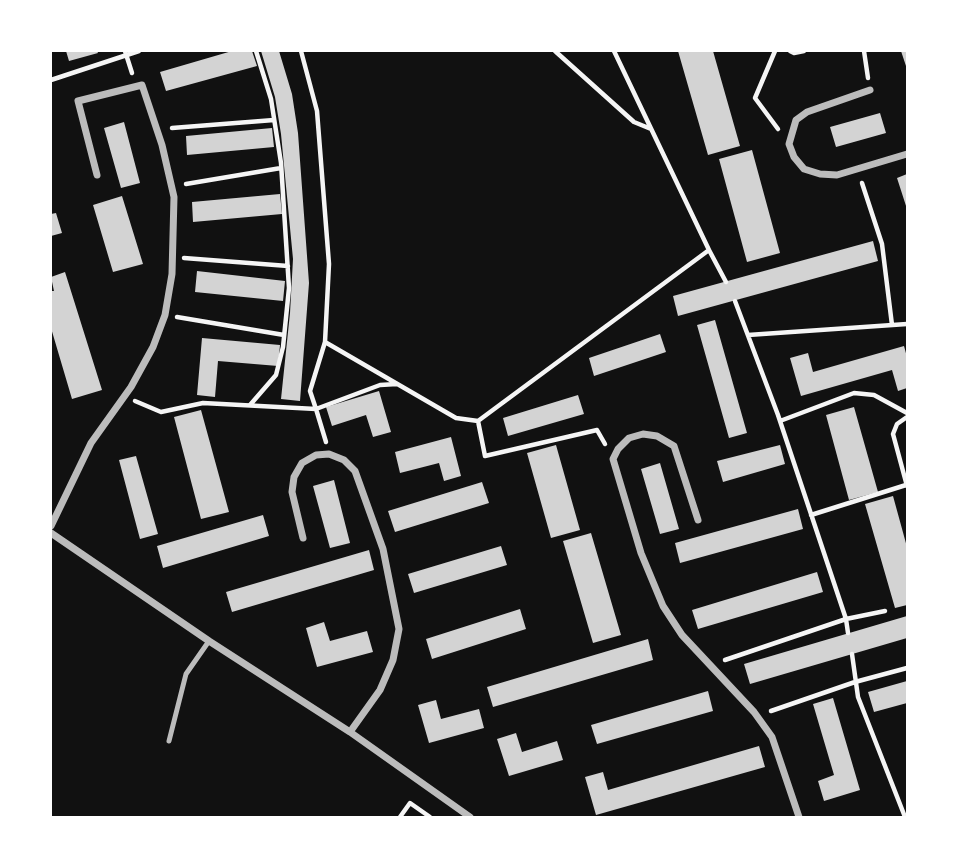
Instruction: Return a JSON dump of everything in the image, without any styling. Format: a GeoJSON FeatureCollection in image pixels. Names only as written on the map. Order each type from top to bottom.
{"type":"FeatureCollection","features":[{"type":"Feature","properties":{"kind":"street"},"geometry":{"type":"LineString","coordinates":[[51,526],[91,443],[125,396],[153,347],[165,315],[173,257],[174,197],[157,129],[142,85],[78,101],[97,175]]}},
{"type":"Feature","properties":{"kind":"street"},"geometry":{"type":"LineString","coordinates":[[870,90],[807,112],[796,120],[789,144],[799,163],[812,172],[837,175],[907,154]]}},
{"type":"Feature","properties":{"kind":"street"},"geometry":{"type":"LineString","coordinates":[[698,520],[674,446],[657,436],[643,434],[629,438],[613,459],[641,553],[663,606],[682,635],[712,665],[772,737],[799,817]]}},
{"type":"Feature","properties":{"kind":"street"},"geometry":{"type":"LineString","coordinates":[[303,538],[292,492],[294,477],[302,463],[316,455],[329,454],[344,460],[355,471],[383,549],[399,629],[393,660],[380,690],[350,732]]}},
{"type":"Feature","properties":{"kind":"street"},"geometry":{"type":"LineString","coordinates":[[51,533],[209,641],[350,732],[470,817]]}},
{"type":"Feature","properties":{"kind":"lane"},"geometry":{"type":"LineString","coordinates":[[169,741],[186,674],[209,641]]}},
{"type":"Feature","properties":{"kind":"path"},"geometry":{"type":"LineString","coordinates":[[51,80],[126,53],[139,51]]}},
{"type":"Feature","properties":{"kind":"path"},"geometry":{"type":"LineString","coordinates":[[250,405],[276,375],[289,288],[281,168],[271,99],[256,51]]}},
{"type":"Feature","properties":{"kind":"path"},"geometry":{"type":"LineString","coordinates":[[301,51],[317,111],[329,264],[325,342],[310,391],[329,454]]}},
{"type":"Feature","properties":{"kind":"path"},"geometry":{"type":"LineString","coordinates":[[555,51],[634,122],[652,130]]}},
{"type":"Feature","properties":{"kind":"path"},"geometry":{"type":"LineString","coordinates":[[614,51],[726,282]]}},
{"type":"Feature","properties":{"kind":"path"},"geometry":{"type":"LineString","coordinates":[[775,51],[755,98],[789,144]]}},
{"type":"Feature","properties":{"kind":"path"},"geometry":{"type":"LineString","coordinates":[[790,51],[804,51]]}},
{"type":"Feature","properties":{"kind":"path"},"geometry":{"type":"LineString","coordinates":[[864,51],[870,90]]}},
{"type":"Feature","properties":{"kind":"path"},"geometry":{"type":"LineString","coordinates":[[126,53],[136,87]]}},
{"type":"Feature","properties":{"kind":"path"},"geometry":{"type":"LineString","coordinates":[[157,129],[274,120]]}},
{"type":"Feature","properties":{"kind":"path"},"geometry":{"type":"LineString","coordinates":[[171,186],[281,168]]}},
{"type":"Feature","properties":{"kind":"path"},"geometry":{"type":"LineString","coordinates":[[858,169],[882,244],[892,325]]}},
{"type":"Feature","properties":{"kind":"path"},"geometry":{"type":"LineString","coordinates":[[325,342],[456,418],[478,421],[709,250]]}},
{"type":"Feature","properties":{"kind":"path"},"geometry":{"type":"LineString","coordinates":[[173,257],[288,266]]}},
{"type":"Feature","properties":{"kind":"path"},"geometry":{"type":"LineString","coordinates":[[735,300],[780,421],[846,619],[848,633]]}},
{"type":"Feature","properties":{"kind":"path"},"geometry":{"type":"LineString","coordinates":[[165,315],[284,335]]}},
{"type":"Feature","properties":{"kind":"path"},"geometry":{"type":"LineString","coordinates":[[748,335],[907,324]]}},
{"type":"Feature","properties":{"kind":"path"},"geometry":{"type":"LineString","coordinates":[[125,396],[161,412],[203,403],[316,409],[380,385],[398,384]]}},
{"type":"Feature","properties":{"kind":"path"},"geometry":{"type":"LineString","coordinates":[[780,421],[854,393],[874,395],[907,415],[897,424],[893,435],[906,486],[811,515]]}},
{"type":"Feature","properties":{"kind":"path"},"geometry":{"type":"LineString","coordinates":[[478,421],[485,456],[597,430],[613,459]]}},
{"type":"Feature","properties":{"kind":"path"},"geometry":{"type":"LineString","coordinates":[[712,665],[846,619],[885,611]]}},
{"type":"Feature","properties":{"kind":"path"},"geometry":{"type":"LineString","coordinates":[[852,654],[858,697],[905,817]]}},
{"type":"Feature","properties":{"kind":"path"},"geometry":{"type":"LineString","coordinates":[[757,716],[855,682],[907,668]]}},
{"type":"Feature","properties":{"kind":"path"},"geometry":{"type":"LineString","coordinates":[[400,817],[410,803],[429,817]]}},
{"type":"Feature","properties":{"kind":"building"},"geometry":{"type":"Polygon","coordinates":[[[66,51],[97,51],[98,53],[69,61],[66,51]]]}},
{"type":"Feature","properties":{"kind":"building"},"geometry":{"type":"Polygon","coordinates":[[[232,51],[252,51],[257,66],[166,91],[160,72],[232,51]]]}},
{"type":"Feature","properties":{"kind":"building"},"geometry":{"type":"Polygon","coordinates":[[[261,51],[279,51],[292,94],[298,133],[309,283],[300,401],[281,399],[293,259],[281,134],[275,97],[261,51]]]}},
{"type":"Feature","properties":{"kind":"building"},"geometry":{"type":"Polygon","coordinates":[[[678,51],[713,51],[740,146],[708,155],[678,51]]]}},
{"type":"Feature","properties":{"kind":"building"},"geometry":{"type":"Polygon","coordinates":[[[901,51],[907,51],[907,69],[901,51]]]}},
{"type":"Feature","properties":{"kind":"building"},"geometry":{"type":"Polygon","coordinates":[[[880,113],[886,133],[836,147],[830,127],[880,113]]]}},
{"type":"Feature","properties":{"kind":"building"},"geometry":{"type":"Polygon","coordinates":[[[124,122],[140,183],[121,188],[104,128],[124,122]]]}},
{"type":"Feature","properties":{"kind":"building"},"geometry":{"type":"Polygon","coordinates":[[[272,128],[274,147],[187,155],[186,136],[272,128]]]}},
{"type":"Feature","properties":{"kind":"building"},"geometry":{"type":"Polygon","coordinates":[[[752,150],[780,253],[747,262],[719,159],[752,150]]]}},
{"type":"Feature","properties":{"kind":"building"},"geometry":{"type":"Polygon","coordinates":[[[907,174],[907,209],[897,178],[907,174]]]}},
{"type":"Feature","properties":{"kind":"building"},"geometry":{"type":"Polygon","coordinates":[[[280,194],[282,214],[193,222],[192,202],[280,194]]]}},
{"type":"Feature","properties":{"kind":"building"},"geometry":{"type":"Polygon","coordinates":[[[122,196],[143,264],[113,272],[93,205],[122,196]]]}},
{"type":"Feature","properties":{"kind":"building"},"geometry":{"type":"Polygon","coordinates":[[[56,213],[62,233],[51,236],[51,214],[56,213]]]}},
{"type":"Feature","properties":{"kind":"building"},"geometry":{"type":"Polygon","coordinates":[[[873,241],[878,261],[678,316],[673,296],[873,241]]]}},
{"type":"Feature","properties":{"kind":"building"},"geometry":{"type":"Polygon","coordinates":[[[197,271],[285,281],[283,301],[195,292],[197,271]]]}},
{"type":"Feature","properties":{"kind":"building"},"geometry":{"type":"Polygon","coordinates":[[[65,272],[102,390],[72,399],[51,328],[51,291],[54,291],[51,277],[65,272]]]}},
{"type":"Feature","properties":{"kind":"building"},"geometry":{"type":"Polygon","coordinates":[[[715,320],[747,433],[729,438],[697,325],[715,320]]]}},
{"type":"Feature","properties":{"kind":"building"},"geometry":{"type":"Polygon","coordinates":[[[660,334],[666,352],[594,376],[589,358],[660,334]]]}},
{"type":"Feature","properties":{"kind":"building"},"geometry":{"type":"Polygon","coordinates":[[[202,338],[280,345],[278,366],[218,361],[215,397],[197,395],[202,338]]]}},
{"type":"Feature","properties":{"kind":"building"},"geometry":{"type":"Polygon","coordinates":[[[904,346],[907,357],[907,388],[898,391],[892,370],[801,396],[790,358],[808,353],[813,372],[904,346]]]}},
{"type":"Feature","properties":{"kind":"building"},"geometry":{"type":"Polygon","coordinates":[[[379,391],[391,432],[373,437],[366,415],[332,426],[326,407],[379,391]]]}},
{"type":"Feature","properties":{"kind":"building"},"geometry":{"type":"Polygon","coordinates":[[[578,395],[584,414],[508,436],[503,418],[578,395]]]}},
{"type":"Feature","properties":{"kind":"building"},"geometry":{"type":"Polygon","coordinates":[[[854,407],[878,492],[849,500],[826,415],[854,407]]]}},
{"type":"Feature","properties":{"kind":"building"},"geometry":{"type":"Polygon","coordinates":[[[201,410],[229,512],[201,519],[174,417],[201,410]]]}},
{"type":"Feature","properties":{"kind":"building"},"geometry":{"type":"Polygon","coordinates":[[[451,437],[461,476],[444,481],[439,463],[400,473],[395,452],[451,437]]]}},
{"type":"Feature","properties":{"kind":"building"},"geometry":{"type":"Polygon","coordinates":[[[556,445],[580,530],[551,538],[527,453],[556,445]]]}},
{"type":"Feature","properties":{"kind":"building"},"geometry":{"type":"Polygon","coordinates":[[[780,445],[785,464],[723,482],[717,461],[780,445]]]}},
{"type":"Feature","properties":{"kind":"building"},"geometry":{"type":"Polygon","coordinates":[[[136,456],[158,534],[140,539],[119,460],[136,456]]]}},
{"type":"Feature","properties":{"kind":"building"},"geometry":{"type":"Polygon","coordinates":[[[660,463],[679,529],[660,534],[641,469],[660,463]]]}},
{"type":"Feature","properties":{"kind":"building"},"geometry":{"type":"Polygon","coordinates":[[[334,480],[350,543],[330,548],[313,486],[334,480]]]}},
{"type":"Feature","properties":{"kind":"building"},"geometry":{"type":"Polygon","coordinates":[[[482,482],[489,503],[395,532],[388,511],[482,482]]]}},
{"type":"Feature","properties":{"kind":"building"},"geometry":{"type":"Polygon","coordinates":[[[893,496],[907,547],[907,605],[895,608],[865,504],[893,496]]]}},
{"type":"Feature","properties":{"kind":"building"},"geometry":{"type":"Polygon","coordinates":[[[798,509],[803,529],[680,563],[675,543],[798,509]]]}},
{"type":"Feature","properties":{"kind":"building"},"geometry":{"type":"Polygon","coordinates":[[[263,515],[269,536],[163,568],[157,546],[263,515]]]}},
{"type":"Feature","properties":{"kind":"building"},"geometry":{"type":"Polygon","coordinates":[[[591,533],[621,635],[593,643],[563,541],[591,533]]]}},
{"type":"Feature","properties":{"kind":"building"},"geometry":{"type":"Polygon","coordinates":[[[501,546],[507,565],[414,593],[408,574],[501,546]]]}},
{"type":"Feature","properties":{"kind":"building"},"geometry":{"type":"Polygon","coordinates":[[[369,550],[374,570],[232,612],[226,592],[369,550]]]}},
{"type":"Feature","properties":{"kind":"building"},"geometry":{"type":"Polygon","coordinates":[[[817,572],[823,592],[698,629],[692,610],[817,572]]]}},
{"type":"Feature","properties":{"kind":"building"},"geometry":{"type":"Polygon","coordinates":[[[520,609],[526,629],[432,659],[426,639],[520,609]]]}},
{"type":"Feature","properties":{"kind":"building"},"geometry":{"type":"Polygon","coordinates":[[[907,616],[907,638],[750,684],[744,664],[907,616]]]}},
{"type":"Feature","properties":{"kind":"building"},"geometry":{"type":"Polygon","coordinates":[[[324,622],[330,641],[367,631],[373,652],[317,667],[306,628],[324,622]]]}},
{"type":"Feature","properties":{"kind":"building"},"geometry":{"type":"Polygon","coordinates":[[[648,639],[653,660],[493,707],[487,687],[648,639]]]}},
{"type":"Feature","properties":{"kind":"building"},"geometry":{"type":"Polygon","coordinates":[[[907,681],[907,703],[874,712],[868,692],[907,681]]]}},
{"type":"Feature","properties":{"kind":"building"},"geometry":{"type":"Polygon","coordinates":[[[708,691],[713,711],[597,744],[591,725],[708,691]]]}},
{"type":"Feature","properties":{"kind":"building"},"geometry":{"type":"Polygon","coordinates":[[[833,698],[860,790],[824,801],[818,781],[834,775],[813,704],[833,698]]]}},
{"type":"Feature","properties":{"kind":"building"},"geometry":{"type":"Polygon","coordinates":[[[436,700],[441,719],[479,709],[484,728],[429,743],[418,705],[436,700]]]}},
{"type":"Feature","properties":{"kind":"building"},"geometry":{"type":"Polygon","coordinates":[[[516,733],[522,752],[557,741],[563,760],[509,776],[497,739],[516,733]]]}},
{"type":"Feature","properties":{"kind":"building"},"geometry":{"type":"Polygon","coordinates":[[[759,746],[765,767],[596,815],[585,777],[603,772],[608,790],[759,746]]]}}]}
